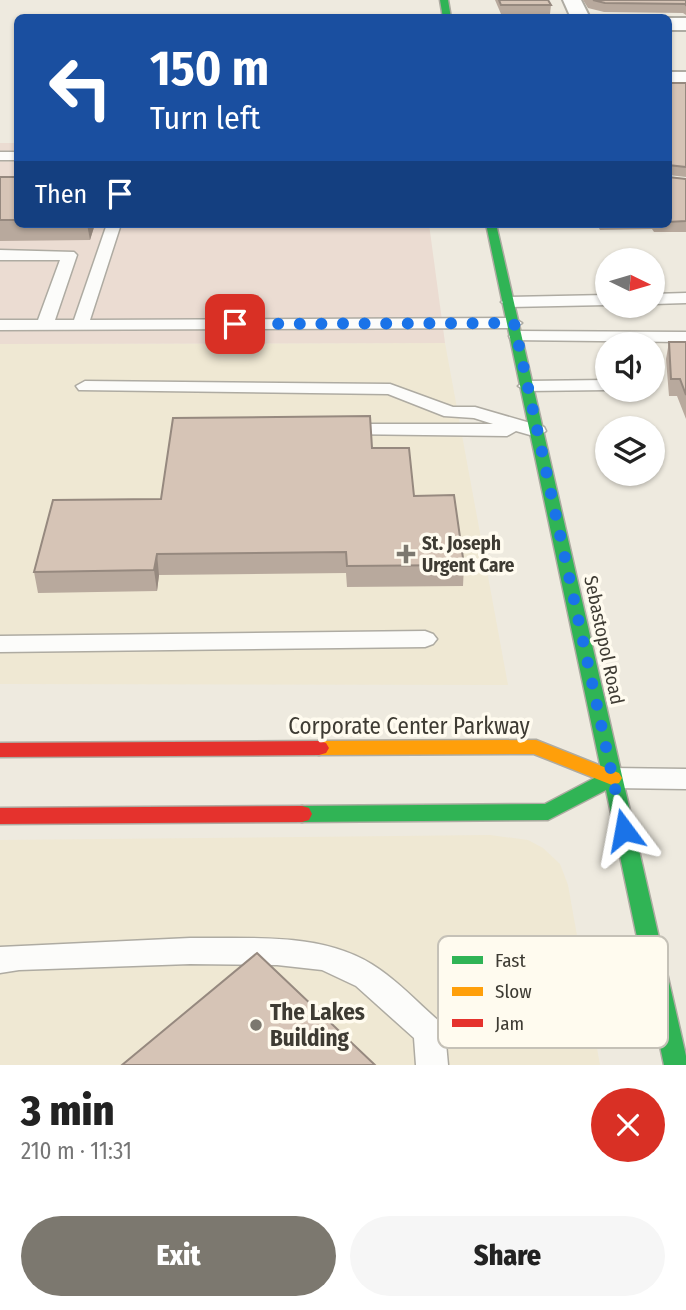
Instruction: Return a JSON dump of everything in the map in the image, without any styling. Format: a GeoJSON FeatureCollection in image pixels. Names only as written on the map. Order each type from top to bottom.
{"type":"FeatureCollection","features":[{"type":"Feature","properties":{"kind":"main road","name":"Sebastopol Road"},"geometry":{"type":"LineString","coordinates":[[492,228],[647,936]]}},
{"type":"Feature","properties":{"kind":"main road","name":"Corporate Center Parkway"},"geometry":{"type":"LineString","coordinates":[[0,750],[536,747],[612,778]]}},
{"type":"Feature","properties":{"kind":"main road"},"geometry":{"type":"LineString","coordinates":[[0,816],[548,812],[612,778]]}},
{"type":"Feature","properties":{"kind":"main road","name":"Sebastopol Road"},"geometry":{"type":"LineString","coordinates":[[668,1029],[676,1065]]}},
{"type":"Feature","properties":{"kind":"lane"},"geometry":{"type":"LineString","coordinates":[[80,325],[113,228]]}},
{"type":"Feature","properties":{"kind":"lane"},"geometry":{"type":"LineString","coordinates":[[0,255],[69,255],[45,325]]}},
{"type":"Feature","properties":{"kind":"lane"},"geometry":{"type":"LineString","coordinates":[[665,299],[686,298]]}},
{"type":"Feature","properties":{"kind":"lane"},"geometry":{"type":"LineString","coordinates":[[509,302],[595,300]]}},
{"type":"Feature","properties":{"kind":"lane"},"geometry":{"type":"LineString","coordinates":[[0,325],[515,330],[594,337],[686,337]]}},
{"type":"Feature","properties":{"kind":"lane"},"geometry":{"type":"LineString","coordinates":[[527,386],[595,385]]}},
{"type":"Feature","properties":{"kind":"lane"},"geometry":{"type":"LineString","coordinates":[[85,386],[390,389],[451,412],[475,413],[537,431]]}},
{"type":"Feature","properties":{"kind":"lane"},"geometry":{"type":"LineString","coordinates":[[321,428],[537,431]]}},
{"type":"Feature","properties":{"kind":"lane"},"geometry":{"type":"LineString","coordinates":[[0,644],[425,639]]}},
{"type":"Feature","properties":{"kind":"lane"},"geometry":{"type":"LineString","coordinates":[[612,778],[686,779]]}},
{"type":"Feature","properties":{"kind":"lane"},"geometry":{"type":"LineString","coordinates":[[0,960],[190,951],[277,952],[325,958],[367,976],[429,1032],[432,1065]]}},
{"type":"Feature","properties":{"kind":"shaded area"},"geometry":{"type":"Polygon","coordinates":[[[0,143],[14,143],[14,228],[430,228],[445,343],[0,344],[0,143]]]}},
{"type":"Feature","properties":{"kind":"shaded area"},"geometry":{"type":"Polygon","coordinates":[[[445,343],[508,685],[0,684],[0,344],[445,343]]]}},
{"type":"Feature","properties":{"kind":"shaded area"},"geometry":{"type":"Polygon","coordinates":[[[490,835],[528,840],[543,848],[560,864],[568,885],[577,936],[438,936],[438,1048],[597,1048],[600,1065],[0,1065],[0,840],[490,835]]]}},
{"type":"Feature","properties":{"kind":"building"},"geometry":{"type":"Polygon","coordinates":[[[499,0],[548,0],[551,5],[501,5],[499,0]]]}},
{"type":"Feature","properties":{"kind":"building"},"geometry":{"type":"Polygon","coordinates":[[[593,0],[686,0],[686,5],[605,3],[593,0]]]}},
{"type":"Feature","properties":{"kind":"building"},"geometry":{"type":"Polygon","coordinates":[[[672,83],[686,83],[686,167],[672,165],[672,83]]]}},
{"type":"Feature","properties":{"kind":"building"},"geometry":{"type":"Polygon","coordinates":[[[0,177],[14,177],[14,220],[0,220],[0,177]]]}},
{"type":"Feature","properties":{"kind":"building"},"geometry":{"type":"Polygon","coordinates":[[[672,177],[686,179],[686,221],[672,222],[672,177]]]}},
{"type":"Feature","properties":{"kind":"building"},"geometry":{"type":"Polygon","coordinates":[[[669,342],[686,342],[686,395],[680,379],[671,379],[669,342]]]}},
{"type":"Feature","properties":{"kind":"building"},"geometry":{"type":"Polygon","coordinates":[[[370,416],[372,448],[409,448],[414,496],[454,495],[464,565],[347,566],[346,552],[157,554],[154,570],[34,572],[53,500],[161,499],[173,418],[370,416]]]}},
{"type":"Feature","properties":{"kind":"building"},"geometry":{"type":"Polygon","coordinates":[[[257,953],[375,1065],[122,1065],[257,953]]]}},
{"type":"Feature","properties":{"kind":"traffic: fast"},"geometry":{"type":"LineString","coordinates":[[444,0],[446,14]]}},
{"type":"Feature","properties":{"kind":"traffic: fast"},"geometry":{"type":"LineString","coordinates":[[492,228],[648,936]]}},
{"type":"Feature","properties":{"kind":"traffic: fast"},"geometry":{"type":"LineString","coordinates":[[302,814],[548,812],[612,778]]}},
{"type":"Feature","properties":{"kind":"traffic: fast"},"geometry":{"type":"LineString","coordinates":[[668,1029],[676,1065]]}},
{"type":"Feature","properties":{"kind":"traffic: slow"},"geometry":{"type":"LineString","coordinates":[[319,748],[536,747],[612,778]]}},
{"type":"Feature","properties":{"kind":"traffic: jam"},"geometry":{"type":"LineString","coordinates":[[0,750],[319,748]]}},
{"type":"Feature","properties":{"kind":"traffic: jam"},"geometry":{"type":"LineString","coordinates":[[0,816],[302,814]]}},
{"type":"Feature","properties":{"kind":"place","name":"St. Joseph Urgent Care"},"geometry":{"type":"Point","coordinates":[406,554]}},
{"type":"Feature","properties":{"kind":"place","name":"The Lakes Building"},"geometry":{"type":"Point","coordinates":[256,1025]}},
{"type":"Feature","properties":{"kind":"route"},"geometry":{"type":"LineString","coordinates":[[235,324],[514,323],[624,830]]}}]}
